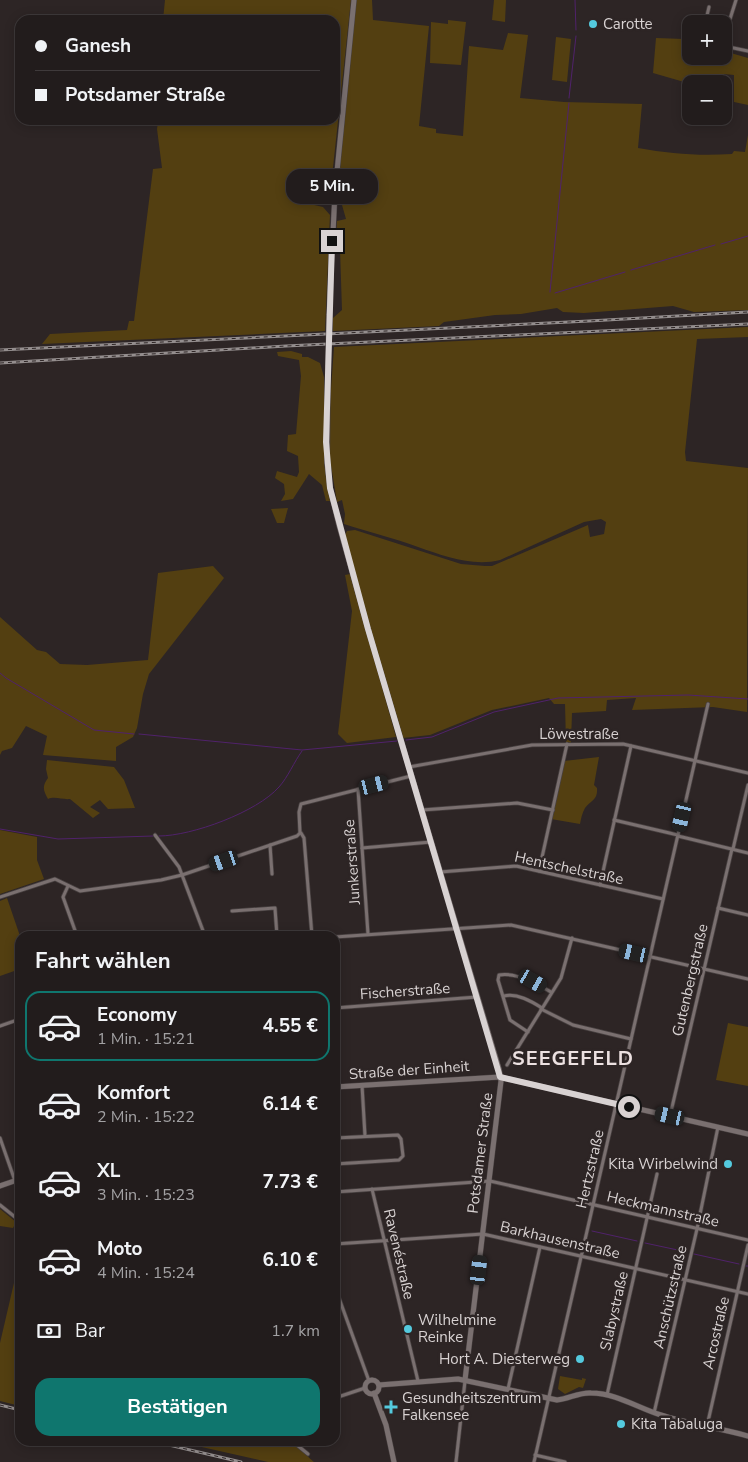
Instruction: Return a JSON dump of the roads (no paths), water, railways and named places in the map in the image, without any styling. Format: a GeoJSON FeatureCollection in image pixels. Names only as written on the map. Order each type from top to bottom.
{"type":"FeatureCollection","features":[{"type":"Feature","properties":{"kind":"street","name":"Potsdamer Straße"},"geometry":{"type":"LineString","coordinates":[[354,0],[334,192],[328,365],[327,463],[330,488],[368,629],[500,1077],[500,1094],[456,1462]]}},
{"type":"Feature","properties":{"kind":"street"},"geometry":{"type":"LineString","coordinates":[[730,15],[736,0]]}},
{"type":"Feature","properties":{"kind":"street"},"geometry":{"type":"LineString","coordinates":[[707,15],[709,7]]}},
{"type":"Feature","properties":{"kind":"street"},"geometry":{"type":"LineString","coordinates":[[732,48],[748,51]]}},
{"type":"Feature","properties":{"kind":"street","name":"Hertzstraße"},"geometry":{"type":"LineString","coordinates":[[534,1462],[708,704]]}},
{"type":"Feature","properties":{"kind":"street"},"geometry":{"type":"LineString","coordinates":[[539,871],[567,744]]}},
{"type":"Feature","properties":{"kind":"street","name":"Löwestraße"},"geometry":{"type":"LineString","coordinates":[[409,768],[518,747],[567,744],[623,744],[748,773]]}},
{"type":"Feature","properties":{"kind":"street"},"geometry":{"type":"LineString","coordinates":[[600,885],[631,746]]}},
{"type":"Feature","properties":{"kind":"street"},"geometry":{"type":"LineString","coordinates":[[312,931],[304,838],[300,833],[299,812],[301,804],[412,776]]}},
{"type":"Feature","properties":{"kind":"street","name":"Gutenbergstraße"},"geometry":{"type":"LineString","coordinates":[[670,1116],[748,785]]}},
{"type":"Feature","properties":{"kind":"street","name":"Junkerstraße"},"geometry":{"type":"LineString","coordinates":[[358,789],[368,934]]}},
{"type":"Feature","properties":{"kind":"street"},"geometry":{"type":"LineString","coordinates":[[422,810],[517,803],[553,810]]}},
{"type":"Feature","properties":{"kind":"street"},"geometry":{"type":"LineString","coordinates":[[614,820],[748,853]]}},
{"type":"Feature","properties":{"kind":"street"},"geometry":{"type":"LineString","coordinates":[[0,897],[55,879],[80,890],[182,876],[300,833]]}},
{"type":"Feature","properties":{"kind":"street"},"geometry":{"type":"LineString","coordinates":[[154,835],[175,861],[203,931]]}},
{"type":"Feature","properties":{"kind":"street"},"geometry":{"type":"LineString","coordinates":[[362,848],[431,842]]}},
{"type":"Feature","properties":{"kind":"street"},"geometry":{"type":"LineString","coordinates":[[270,845],[272,874]]}},
{"type":"Feature","properties":{"kind":"street","name":"Hentschelstraße"},"geometry":{"type":"LineString","coordinates":[[440,872],[510,866],[663,899]]}},
{"type":"Feature","properties":{"kind":"street"},"geometry":{"type":"LineString","coordinates":[[68,886],[63,897],[75,931]]}},
{"type":"Feature","properties":{"kind":"street"},"geometry":{"type":"LineString","coordinates":[[232,911],[275,908],[277,931]]}},
{"type":"Feature","properties":{"kind":"street"},"geometry":{"type":"LineString","coordinates":[[718,908],[748,915]]}},
{"type":"Feature","properties":{"kind":"street"},"geometry":{"type":"LineString","coordinates":[[340,937],[511,925],[748,979]]}},
{"type":"Feature","properties":{"kind":"street"},"geometry":{"type":"LineString","coordinates":[[507,1065],[564,971],[572,938]]}},
{"type":"Feature","properties":{"kind":"street"},"geometry":{"type":"LineString","coordinates":[[528,1032],[510,1020],[499,975],[504,974],[533,981],[551,992]]}},
{"type":"Feature","properties":{"kind":"street"},"geometry":{"type":"LineString","coordinates":[[504,996],[508,995],[526,999],[573,1025],[631,1039]]}},
{"type":"Feature","properties":{"kind":"street","name":"Fischerstraße"},"geometry":{"type":"LineString","coordinates":[[340,1008],[477,997]]}},
{"type":"Feature","properties":{"kind":"street"},"geometry":{"type":"LineString","coordinates":[[0,1026],[15,1021]]}},
{"type":"Feature","properties":{"kind":"street","name":"Straße der Einheit"},"geometry":{"type":"LineString","coordinates":[[340,1087],[500,1077],[748,1134]]}},
{"type":"Feature","properties":{"kind":"street"},"geometry":{"type":"LineString","coordinates":[[362,1085],[366,1136]]}},
{"type":"Feature","properties":{"kind":"street","name":"Anschützstraße"},"geometry":{"type":"LineString","coordinates":[[654,1413],[697,1229],[718,1127]]}},
{"type":"Feature","properties":{"kind":"street"},"geometry":{"type":"LineString","coordinates":[[340,1138],[398,1134],[401,1139],[403,1156],[401,1159],[340,1164]]}},
{"type":"Feature","properties":{"kind":"street"},"geometry":{"type":"LineString","coordinates":[[0,1138],[15,1173]]}},
{"type":"Feature","properties":{"kind":"street","name":"Slabystraße"},"geometry":{"type":"LineString","coordinates":[[606,1395],[657,1174]]}},
{"type":"Feature","properties":{"kind":"street"},"geometry":{"type":"LineString","coordinates":[[0,1186],[15,1181]]}},
{"type":"Feature","properties":{"kind":"street","name":"Heckmannstraße"},"geometry":{"type":"LineString","coordinates":[[340,1192],[490,1181],[748,1240]]}},
{"type":"Feature","properties":{"kind":"street","name":"Ravenéstraße"},"geometry":{"type":"LineString","coordinates":[[372,1190],[418,1381]]}},
{"type":"Feature","properties":{"kind":"street"},"geometry":{"type":"LineString","coordinates":[[0,1205],[15,1217]]}},
{"type":"Feature","properties":{"kind":"street","name":"Barkhausenstraße"},"geometry":{"type":"LineString","coordinates":[[340,1244],[483,1234],[748,1294]]}},
{"type":"Feature","properties":{"kind":"street","name":"Arcostraße"},"geometry":{"type":"LineString","coordinates":[[707,1426],[748,1245]]}},
{"type":"Feature","properties":{"kind":"street"},"geometry":{"type":"LineString","coordinates":[[508,1389],[540,1247]]}},
{"type":"Feature","properties":{"kind":"street"},"geometry":{"type":"LineString","coordinates":[[340,1301],[369,1380]]}},
{"type":"Feature","properties":{"kind":"street"},"geometry":{"type":"LineString","coordinates":[[369,1380],[376,1381],[379,1385]]}},
{"type":"Feature","properties":{"kind":"street"},"geometry":{"type":"LineString","coordinates":[[366,1388],[369,1380]]}},
{"type":"Feature","properties":{"kind":"street"},"geometry":{"type":"LineString","coordinates":[[379,1385],[418,1381],[465,1380],[548,1399],[564,1400],[590,1392],[606,1395],[654,1413],[746,1434]]}},
{"type":"Feature","properties":{"kind":"street"},"geometry":{"type":"LineString","coordinates":[[374,1393],[379,1385]]}},
{"type":"Feature","properties":{"kind":"street"},"geometry":{"type":"LineString","coordinates":[[366,1388],[368,1392],[374,1393]]}},
{"type":"Feature","properties":{"kind":"street"},"geometry":{"type":"LineString","coordinates":[[340,1396],[366,1388]]}},
{"type":"Feature","properties":{"kind":"street"},"geometry":{"type":"LineString","coordinates":[[374,1393],[386,1425],[394,1462]]}},
{"type":"Feature","properties":{"kind":"street"},"geometry":{"type":"LineString","coordinates":[[298,1446],[308,1454]]}},
{"type":"Feature","properties":{"kind":"street"},"geometry":{"type":"LineString","coordinates":[[536,1456],[565,1462]]}},
{"type":"Feature","properties":{"kind":"waterway"},"geometry":{"type":"LineString","coordinates":[[575,0],[576,30]]}},
{"type":"Feature","properties":{"kind":"waterway"},"geometry":{"type":"LineString","coordinates":[[569,98],[576,36]]}},
{"type":"Feature","properties":{"kind":"waterway"},"geometry":{"type":"LineString","coordinates":[[550,292],[569,103]]}},
{"type":"Feature","properties":{"kind":"waterway"},"geometry":{"type":"LineString","coordinates":[[721,244],[748,236]]}},
{"type":"Feature","properties":{"kind":"waterway"},"geometry":{"type":"LineString","coordinates":[[631,270],[715,245]]}},
{"type":"Feature","properties":{"kind":"waterway"},"geometry":{"type":"LineString","coordinates":[[555,293],[625,272]]}},
{"type":"Feature","properties":{"kind":"waterway"},"geometry":{"type":"LineString","coordinates":[[0,673],[94,730],[134,734]]}},
{"type":"Feature","properties":{"kind":"waterway"},"geometry":{"type":"LineString","coordinates":[[406,740],[432,737],[494,712],[558,698],[688,695],[748,699]]}},
{"type":"Feature","properties":{"kind":"waterway"},"geometry":{"type":"LineString","coordinates":[[139,734],[302,750],[397,741]]}},
{"type":"Feature","properties":{"kind":"waterway"},"geometry":{"type":"LineString","coordinates":[[159,836],[189,832],[206,827],[256,805],[279,787],[302,751]]}},
{"type":"Feature","properties":{"kind":"waterway"},"geometry":{"type":"LineString","coordinates":[[0,829],[58,839],[153,836]]}},
{"type":"Feature","properties":{"kind":"waterway"},"geometry":{"type":"LineString","coordinates":[[592,1231],[637,1241]]}},
{"type":"Feature","properties":{"kind":"waterway"},"geometry":{"type":"LineString","coordinates":[[645,1243],[687,1252]]}},
{"type":"Feature","properties":{"kind":"waterway"},"geometry":{"type":"LineString","coordinates":[[694,1254],[739,1264]]}},
{"type":"Feature","properties":{"kind":"railway"},"geometry":{"type":"LineString","coordinates":[[0,350],[748,312]]}},
{"type":"Feature","properties":{"kind":"railway"},"geometry":{"type":"LineString","coordinates":[[0,363],[286,346],[748,324]]}},
{"type":"Feature","properties":{"kind":"railway"},"geometry":{"type":"LineString","coordinates":[[0,1405],[15,1409]]}},
{"type":"Feature","properties":{"kind":"railway"},"geometry":{"type":"LineString","coordinates":[[173,1446],[241,1462]]}},
{"type":"Feature","properties":{"kind":"place","name":"Carotte"},"geometry":{"type":"Point","coordinates":[593,24]}},
{"type":"Feature","properties":{"kind":"place","name":"Kita Wirbelwind"},"geometry":{"type":"Point","coordinates":[728,1164]}},
{"type":"Feature","properties":{"kind":"place","name":"Wilhelmine Reinke"},"geometry":{"type":"Point","coordinates":[408,1329]}},
{"type":"Feature","properties":{"kind":"place","name":"Hort A. Diesterweg"},"geometry":{"type":"Point","coordinates":[580,1359]}},
{"type":"Feature","properties":{"kind":"place","name":"Gesundheitszentrum Falkensee"},"geometry":{"type":"Point","coordinates":[391,1407]}},
{"type":"Feature","properties":{"kind":"place","name":"Kita Tabaluga"},"geometry":{"type":"Point","coordinates":[621,1424]}},
{"type":"Feature","properties":{"kind":"district","name":"SEEGEFELD"},"geometry":{"type":"Point","coordinates":[573,1058]}}]}
